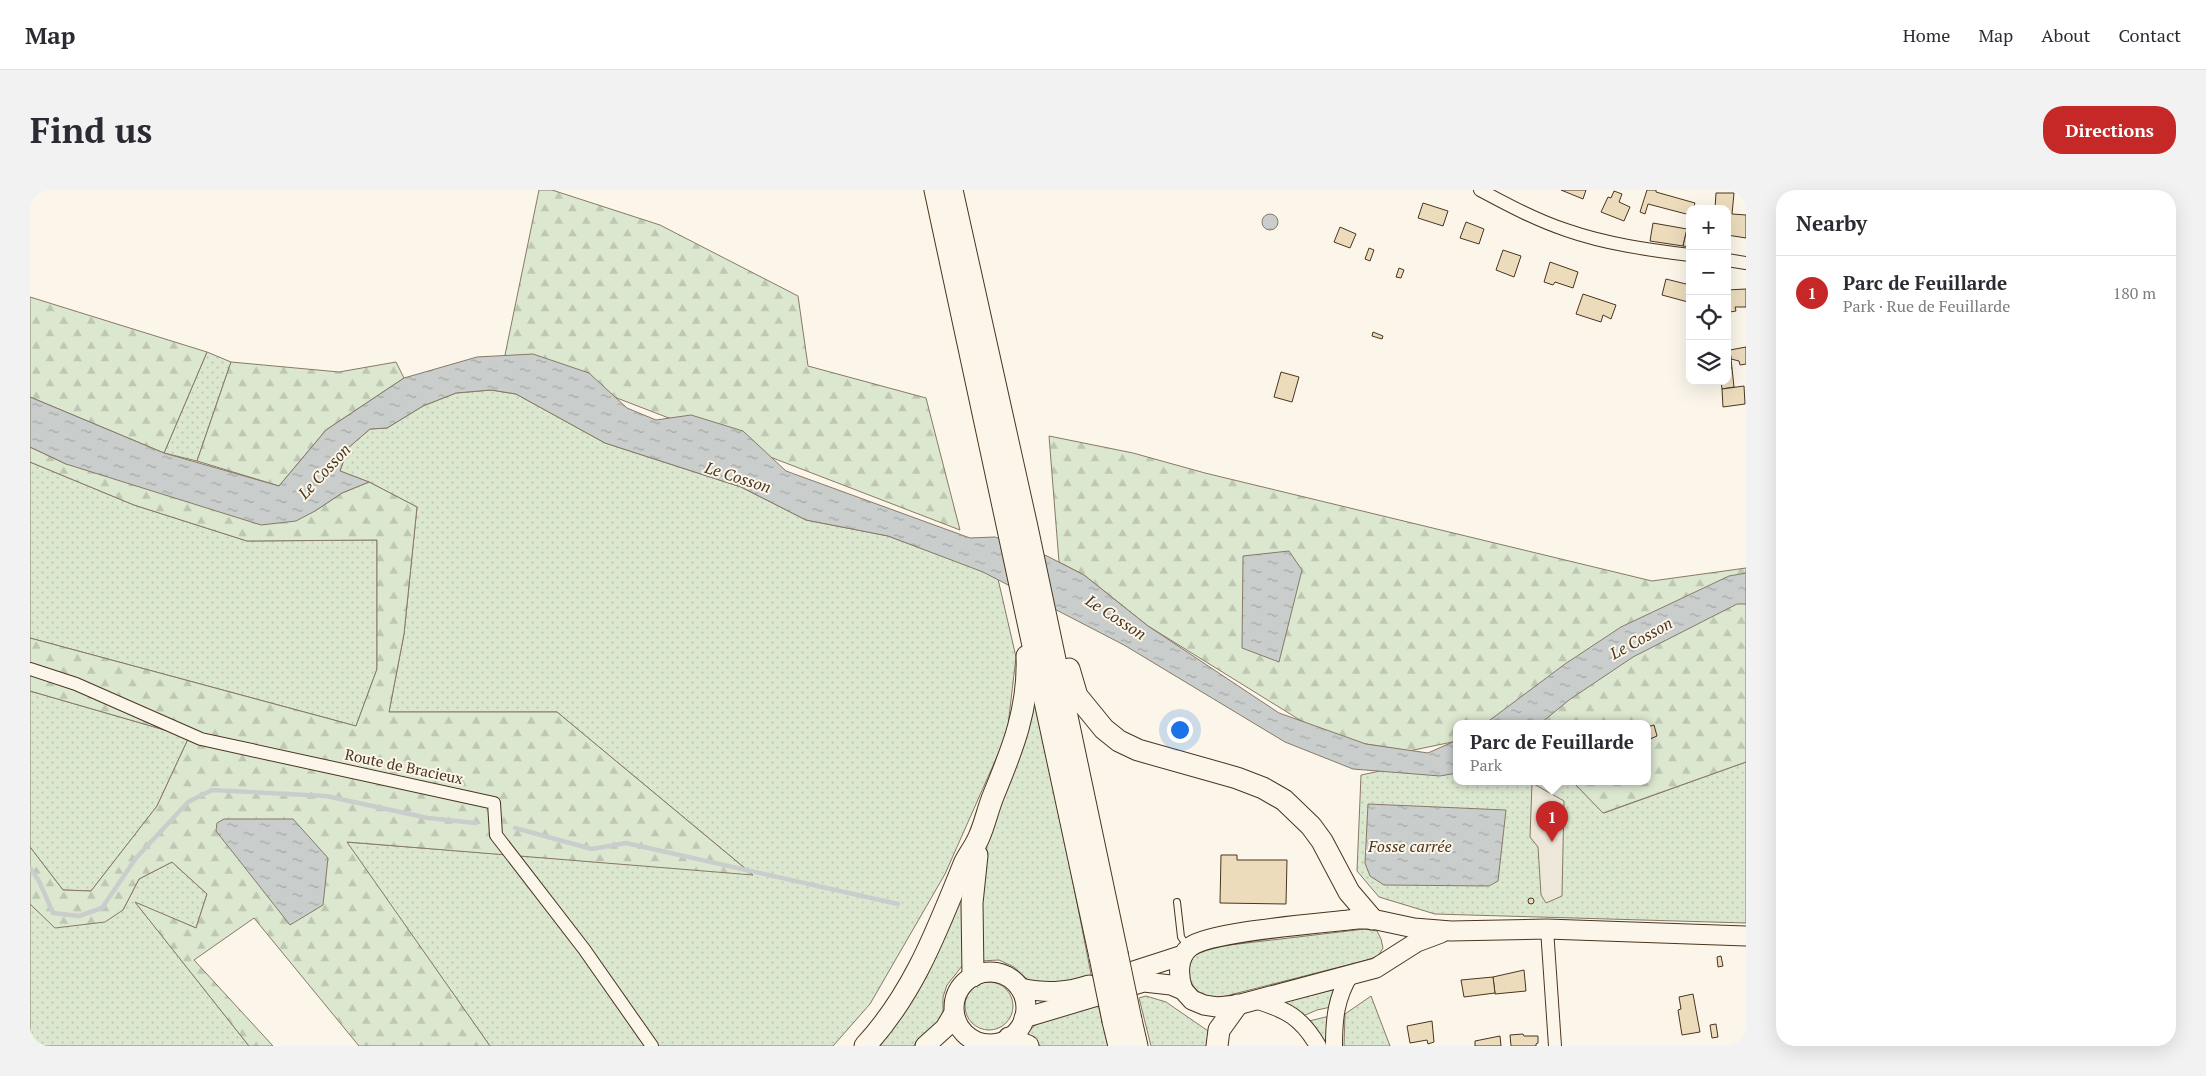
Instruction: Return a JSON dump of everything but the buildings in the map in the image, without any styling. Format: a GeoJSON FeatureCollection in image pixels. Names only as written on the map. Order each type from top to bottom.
{"type":"FeatureCollection","features":[{"type":"Feature","properties":{"kind":"highway"},"geometry":{"type":"LineString","coordinates":[[935,190],[1004,516],[1108,955],[1122,1021],[1119,1046]]}},
{"type":"Feature","properties":{"kind":"highway"},"geometry":{"type":"LineString","coordinates":[[952,190],[1046,616],[1108,955]]}},
{"type":"Feature","properties":{"kind":"highway"},"geometry":{"type":"LineString","coordinates":[[865,1046],[885,1025],[912,981],[937,933],[965,862],[979,837],[1016,739],[1022,718],[1027,659],[1025,608]]}},
{"type":"Feature","properties":{"kind":"highway"},"geometry":{"type":"LineString","coordinates":[[1046,616],[1064,653],[1077,696],[1104,730],[1119,741],[1138,750],[1237,778],[1263,788],[1284,800],[1311,826],[1322,841],[1335,862],[1349,892],[1379,921]]}},
{"type":"Feature","properties":{"kind":"highway"},"geometry":{"type":"LineString","coordinates":[[973,976],[972,903],[979,837]]}},
{"type":"Feature","properties":{"kind":"highway"},"geometry":{"type":"LineString","coordinates":[[1217,1046],[1219,1030],[1246,1003]]}},
{"type":"Feature","properties":{"kind":"highway"},"geometry":{"type":"LineString","coordinates":[[1122,1021],[1137,1046]]}},
{"type":"Feature","properties":{"kind":"main road"},"geometry":{"type":"LineString","coordinates":[[1379,921],[1394,937],[1395,948],[1392,957]]}},
{"type":"Feature","properties":{"kind":"main road"},"geometry":{"type":"LineString","coordinates":[[1020,988],[1068,992],[1186,951],[1198,942],[1312,924],[1379,921],[1414,928],[1451,931],[1547,929],[1746,936]]}},
{"type":"Feature","properties":{"kind":"main road"},"geometry":{"type":"LineString","coordinates":[[1186,951],[1180,963],[1179,978],[1183,990],[1192,1000],[1204,1005],[1217,1007],[1246,1003],[1376,968],[1417,942],[1451,931]]}},
{"type":"Feature","properties":{"kind":"main road"},"geometry":{"type":"LineString","coordinates":[[983,972],[999,973],[1013,980],[1020,988],[1025,1002],[1024,1018],[1018,1042],[971,1044],[954,1012],[954,1002],[964,982],[983,972]]}},
{"type":"Feature","properties":{"kind":"main road"},"geometry":{"type":"LineString","coordinates":[[1024,1018],[1144,982],[1159,982],[1183,990]]}},
{"type":"Feature","properties":{"kind":"main road"},"geometry":{"type":"LineString","coordinates":[[925,1046],[945,1028],[954,1012]]}},
{"type":"Feature","properties":{"kind":"street"},"geometry":{"type":"LineString","coordinates":[[1480,190],[1522,212],[1567,230],[1634,247],[1686,254]]}},
{"type":"Feature","properties":{"kind":"street"},"geometry":{"type":"LineString","coordinates":[[1731,261],[1746,263]]}},
{"type":"Feature","properties":{"kind":"street","name":"Route de Bracieux"},"geometry":{"type":"LineString","coordinates":[[30,669],[76,684],[201,739],[258,753],[494,803],[496,835],[584,949],[652,1046]]}},
{"type":"Feature","properties":{"kind":"street"},"geometry":{"type":"LineString","coordinates":[[1547,929],[1555,1046]]}},
{"type":"Feature","properties":{"kind":"street"},"geometry":{"type":"LineString","coordinates":[[1334,1046],[1336,1004],[1341,990],[1350,975]]}},
{"type":"Feature","properties":{"kind":"street"},"geometry":{"type":"LineString","coordinates":[[1246,1003],[1273,1006],[1301,1022],[1318,1046]]}},
{"type":"Feature","properties":{"kind":"lane"},"geometry":{"type":"LineString","coordinates":[[1177,902],[1181,937],[1186,951]]}},
{"type":"Feature","properties":{"kind":"green space"},"geometry":{"type":"Polygon","coordinates":[[[539,190],[552,190],[660,225],[798,296],[808,366],[926,398],[960,530],[505,355],[539,190]]]}},
{"type":"Feature","properties":{"kind":"green space"},"geometry":{"type":"Polygon","coordinates":[[[30,297],[207,352],[164,453],[30,397],[30,297]]]}},
{"type":"Feature","properties":{"kind":"green space"},"geometry":{"type":"Polygon","coordinates":[[[207,352],[231,362],[197,461],[164,453],[207,352]]]}},
{"type":"Feature","properties":{"kind":"green space"},"geometry":{"type":"Polygon","coordinates":[[[231,362],[339,372],[396,362],[404,378],[326,430],[279,486],[197,461],[231,362]]]}},
{"type":"Feature","properties":{"kind":"green space"},"geometry":{"type":"Polygon","coordinates":[[[491,390],[516,394],[605,443],[741,487],[806,520],[888,536],[983,571],[998,579],[1016,657],[1007,734],[945,874],[870,1004],[833,1046],[490,1046],[346,842],[752,874],[557,712],[389,712],[404,634],[417,507],[369,482],[340,471],[348,448],[370,429],[387,428],[423,406],[456,393],[491,390]]]}},
{"type":"Feature","properties":{"kind":"green space"},"geometry":{"type":"Polygon","coordinates":[[[1049,436],[1133,453],[1205,473],[1652,581],[1746,568],[1746,762],[1603,813],[1576,785],[1651,785],[1651,720],[1453,720],[1453,742],[1409,751],[1329,738],[1148,626],[1084,575],[1059,562],[1049,436]]]}},
{"type":"Feature","properties":{"kind":"green space"},"geometry":{"type":"Polygon","coordinates":[[[30,447],[66,464],[315,511],[342,493],[369,482],[417,507],[404,634],[389,712],[557,712],[753,875],[347,842],[490,1046],[359,1046],[254,918],[194,960],[273,1046],[249,1046],[135,902],[196,928],[207,894],[172,862],[139,879],[123,910],[105,922],[55,928],[30,904],[30,847],[63,890],[91,891],[157,806],[189,737],[30,691],[30,638],[356,726],[377,669],[377,540],[247,541],[134,505],[30,462],[30,447]]]}},
{"type":"Feature","properties":{"kind":"green space"},"geometry":{"type":"Polygon","coordinates":[[[30,462],[134,505],[247,541],[377,540],[377,669],[356,726],[30,638],[30,462]]]}},
{"type":"Feature","properties":{"kind":"green space"},"geometry":{"type":"Polygon","coordinates":[[[1035,690],[1092,979],[1054,987],[1029,981],[1014,967],[999,960],[980,961],[984,855],[992,820],[1035,690]]]}},
{"type":"Feature","properties":{"kind":"green space"},"geometry":{"type":"Polygon","coordinates":[[[30,691],[189,737],[157,806],[91,891],[63,890],[30,847],[30,691]]]}},
{"type":"Feature","properties":{"kind":"green space"},"geometry":{"type":"Polygon","coordinates":[[[1453,756],[1453,785],[1576,785],[1604,813],[1746,762],[1746,923],[1435,914],[1379,897],[1357,871],[1361,775],[1453,756]]]}},
{"type":"Feature","properties":{"kind":"green space"},"geometry":{"type":"Polygon","coordinates":[[[172,862],[207,894],[196,928],[136,903],[249,1046],[30,1046],[30,904],[55,927],[123,910],[139,879],[172,862]]]}},
{"type":"Feature","properties":{"kind":"green space"},"geometry":{"type":"Polygon","coordinates":[[[965,881],[966,961],[947,985],[943,997],[943,1012],[938,1022],[928,1034],[913,1046],[874,1046],[965,881]]]}},
{"type":"Feature","properties":{"kind":"green space"},"geometry":{"type":"Polygon","coordinates":[[[1365,929],[1377,931],[1383,948],[1378,956],[1367,960],[1222,997],[1209,997],[1201,994],[1193,986],[1189,976],[1192,959],[1199,953],[1213,947],[1365,929]]]}},
{"type":"Feature","properties":{"kind":"green space"},"geometry":{"type":"Polygon","coordinates":[[[984,982],[994,982],[1006,989],[1013,1001],[1013,1011],[1006,1023],[994,1030],[984,1030],[976,1026],[969,1019],[965,1011],[965,1001],[969,993],[976,986],[984,982]]]}},
{"type":"Feature","properties":{"kind":"green space"},"geometry":{"type":"Polygon","coordinates":[[[1336,989],[1331,1007],[1303,1016],[1284,1002],[1336,989]]]}},
{"type":"Feature","properties":{"kind":"green space"},"geometry":{"type":"Polygon","coordinates":[[[1146,996],[1166,1002],[1211,1033],[1210,1046],[1151,1046],[1139,998],[1146,996]]]}},
{"type":"Feature","properties":{"kind":"green space"},"geometry":{"type":"Polygon","coordinates":[[[1371,996],[1390,1046],[1344,1046],[1345,1014],[1371,996]]]}},
{"type":"Feature","properties":{"kind":"green space"},"geometry":{"type":"Polygon","coordinates":[[[1098,1004],[1108,1046],[1041,1046],[1023,1036],[1038,1023],[1098,1004]]]}},
{"type":"Feature","properties":{"kind":"green space"},"geometry":{"type":"Polygon","coordinates":[[[1330,1016],[1328,1046],[1322,1046],[1309,1021],[1330,1016]]]}},
{"type":"Feature","properties":{"kind":"shaded area"},"geometry":{"type":"Polygon","coordinates":[[[1532,785],[1536,785],[1564,801],[1562,896],[1546,903],[1541,895],[1538,847],[1530,837],[1532,785]]]}},
{"type":"Feature","properties":{"kind":"water"},"geometry":{"type":"Polygon","coordinates":[[[1270,214],[1276,216],[1278,222],[1276,228],[1270,230],[1264,228],[1262,222],[1264,216],[1270,214]]]}},
{"type":"Feature","properties":{"kind":"water","name":"Le Cosson"},"geometry":{"type":"Polygon","coordinates":[[[533,354],[589,373],[627,408],[656,420],[691,415],[743,431],[786,471],[970,538],[995,537],[1047,556],[1084,575],[1148,626],[1279,713],[1366,744],[1428,753],[1453,742],[1453,774],[1440,776],[1353,769],[1285,742],[1124,645],[983,572],[888,536],[806,520],[741,487],[605,443],[516,394],[491,390],[456,393],[423,406],[387,428],[370,429],[348,448],[340,471],[369,482],[342,493],[296,521],[261,525],[66,464],[30,447],[30,397],[164,453],[279,486],[326,430],[404,378],[477,357],[533,354]]]}},
{"type":"Feature","properties":{"kind":"water"},"geometry":{"type":"Polygon","coordinates":[[[1289,551],[1302,570],[1279,662],[1242,648],[1243,556],[1289,551]]]}},
{"type":"Feature","properties":{"kind":"water","name":"Le Cosson"},"geometry":{"type":"Polygon","coordinates":[[[1746,573],[1746,604],[1737,604],[1633,657],[1569,700],[1545,720],[1490,720],[1565,664],[1621,627],[1729,576],[1746,573]]]}},
{"type":"Feature","properties":{"kind":"water","name":"Fosse carrée"},"geometry":{"type":"Polygon","coordinates":[[[1368,804],[1506,810],[1498,881],[1489,886],[1384,885],[1370,876],[1365,863],[1368,804]]]}},
{"type":"Feature","properties":{"kind":"water"},"geometry":{"type":"Polygon","coordinates":[[[224,819],[293,819],[328,858],[323,905],[290,925],[216,831],[217,823],[224,819]]]}},
{"type":"Feature","properties":{"kind":"waterway"},"geometry":{"type":"LineString","coordinates":[[30,868],[39,881],[53,913],[79,916],[102,908],[136,858],[188,802],[212,790],[326,796],[428,818],[476,823]]}},
{"type":"Feature","properties":{"kind":"waterway"},"geometry":{"type":"LineString","coordinates":[[515,828],[592,849],[626,843],[898,904]]}},
{"type":"Feature","properties":{"kind":"place","name":"Parc de Feuillarde"},"geometry":{"type":"Point","coordinates":[1552,842]}}]}
